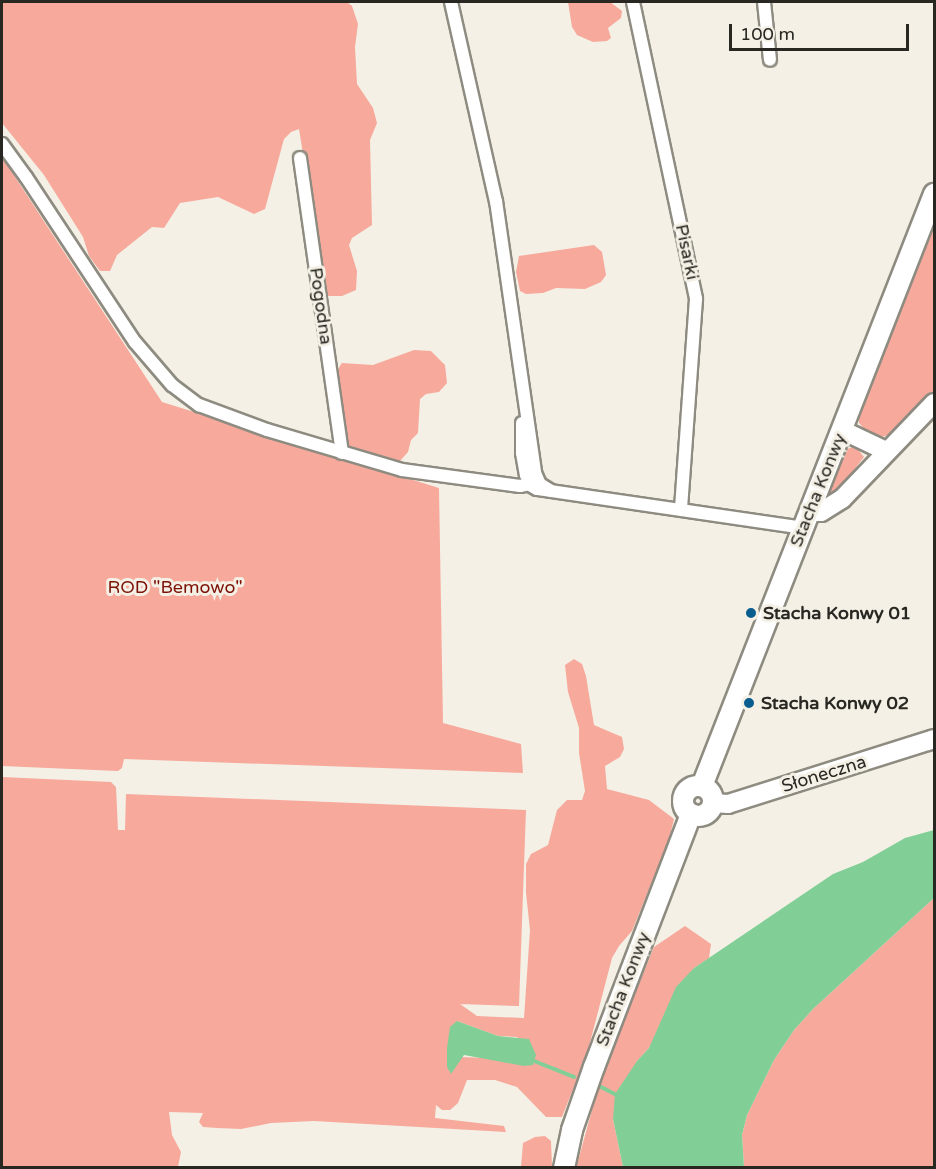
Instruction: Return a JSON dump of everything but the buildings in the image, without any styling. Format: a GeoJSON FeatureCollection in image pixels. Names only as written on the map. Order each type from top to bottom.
{"type":"FeatureCollection","features":[{"type":"Feature","properties":{"kind":"main road","name":"Stacha Konwy"},"geometry":{"type":"LineString","coordinates":[[702,786],[934,194]]}},
{"type":"Feature","properties":{"kind":"main road"},"geometry":{"type":"LineString","coordinates":[[702,786],[708,789],[713,803],[707,813],[702,816],[691,814],[682,803],[683,796],[689,788],[702,786]]}},
{"type":"Feature","properties":{"kind":"main road","name":"Stacha Konwy"},"geometry":{"type":"LineString","coordinates":[[564,1167],[572,1130],[594,1067],[691,814]]}},
{"type":"Feature","properties":{"kind":"street"},"geometry":{"type":"LineString","coordinates":[[451,2],[496,201],[534,484]]}},
{"type":"Feature","properties":{"kind":"street","name":"Pisarki"},"geometry":{"type":"LineString","coordinates":[[633,2],[696,299],[681,508]]}},
{"type":"Feature","properties":{"kind":"street"},"geometry":{"type":"LineString","coordinates":[[764,2],[770,60]]}},
{"type":"Feature","properties":{"kind":"street"},"geometry":{"type":"LineString","coordinates":[[2,144],[48,208],[114,314],[172,385],[210,411],[402,470],[520,486],[534,484],[551,491],[681,508],[806,520],[842,499],[934,403]]}},
{"type":"Feature","properties":{"kind":"street","name":"Pogodna"},"geometry":{"type":"LineString","coordinates":[[300,158],[342,453]]}},
{"type":"Feature","properties":{"kind":"street"},"geometry":{"type":"LineString","coordinates":[[842,430],[886,451]]}},
{"type":"Feature","properties":{"kind":"street","name":"Słoneczna"},"geometry":{"type":"LineString","coordinates":[[713,803],[728,804],[934,739]]}},
{"type":"Feature","properties":{"kind":"green space"},"geometry":{"type":"Polygon","coordinates":[[[2,2],[347,2],[352,6],[358,24],[355,47],[357,84],[373,108],[377,123],[370,140],[372,225],[352,238],[349,245],[357,271],[356,290],[342,296],[326,296],[299,129],[291,132],[284,139],[265,209],[254,214],[218,197],[180,203],[164,228],[152,227],[117,255],[110,271],[100,271],[89,256],[83,237],[44,175],[2,123],[2,2]]]}},
{"type":"Feature","properties":{"kind":"green space"},"geometry":{"type":"Polygon","coordinates":[[[568,2],[610,2],[622,11],[621,18],[608,28],[611,38],[607,41],[593,42],[577,35],[572,27],[568,2]]]}},
{"type":"Feature","properties":{"kind":"green space","name":"ROD \"Bemowo\""},"geometry":{"type":"Polygon","coordinates":[[[2,157],[162,402],[439,488],[443,723],[521,744],[523,773],[124,759],[122,768],[118,771],[2,766],[2,157]]]}},
{"type":"Feature","properties":{"kind":"green space"},"geometry":{"type":"Polygon","coordinates":[[[934,224],[934,394],[891,434],[879,438],[869,434],[859,423],[859,412],[934,224]]]}},
{"type":"Feature","properties":{"kind":"green space"},"geometry":{"type":"Polygon","coordinates":[[[594,245],[602,252],[606,275],[601,282],[585,289],[556,288],[543,293],[526,294],[520,291],[516,272],[519,256],[594,245]]]}},
{"type":"Feature","properties":{"kind":"green space"},"geometry":{"type":"Polygon","coordinates":[[[414,350],[431,351],[445,365],[447,383],[439,392],[426,394],[420,399],[418,433],[411,440],[408,452],[399,462],[351,451],[344,435],[336,372],[342,363],[373,365],[414,350]]]}},
{"type":"Feature","properties":{"kind":"green space"},"geometry":{"type":"Polygon","coordinates":[[[855,446],[864,457],[836,493],[827,495],[826,492],[842,451],[855,446]]]}},
{"type":"Feature","properties":{"kind":"green space"},"geometry":{"type":"Polygon","coordinates":[[[574,659],[582,664],[594,725],[622,737],[624,749],[620,757],[605,766],[607,789],[649,800],[674,819],[669,840],[632,931],[612,958],[587,1054],[562,1117],[546,1117],[517,1087],[495,1080],[467,1080],[458,1103],[450,1110],[442,1110],[436,1105],[435,1118],[504,1126],[506,1132],[314,1121],[271,1123],[241,1129],[217,1128],[203,1127],[199,1122],[203,1113],[169,1112],[172,1135],[181,1152],[178,1167],[2,1168],[2,777],[111,782],[116,787],[118,830],[125,830],[126,794],[526,810],[519,1006],[460,1004],[477,1016],[524,1018],[530,930],[526,864],[531,854],[548,845],[557,810],[567,800],[582,800],[585,791],[579,753],[579,728],[568,692],[565,665],[574,659]],[[457,1021],[461,1057],[486,1058],[518,1037],[498,1036],[457,1021]]]}},
{"type":"Feature","properties":{"kind":"green space"},"geometry":{"type":"Polygon","coordinates":[[[934,898],[934,1167],[744,1167],[742,1135],[747,1115],[774,1060],[794,1030],[813,1009],[934,898]]]}},
{"type":"Feature","properties":{"kind":"green space"},"geometry":{"type":"Polygon","coordinates":[[[685,926],[711,944],[709,958],[694,968],[649,1048],[637,1061],[613,1119],[623,1167],[576,1168],[602,1074],[654,947],[685,926]]]}},
{"type":"Feature","properties":{"kind":"green space"},"geometry":{"type":"Polygon","coordinates":[[[545,1136],[551,1141],[552,1167],[521,1167],[523,1143],[535,1137],[545,1136]]]}},
{"type":"Feature","properties":{"kind":"shaded area"},"geometry":{"type":"Polygon","coordinates":[[[934,830],[934,898],[813,1009],[794,1030],[774,1060],[747,1115],[742,1135],[744,1167],[623,1167],[613,1119],[615,1094],[637,1061],[649,1048],[676,987],[694,968],[833,874],[863,862],[905,838],[934,830]]]}},
{"type":"Feature","properties":{"kind":"shaded area"},"geometry":{"type":"Polygon","coordinates":[[[457,1021],[498,1036],[529,1039],[536,1055],[533,1065],[524,1066],[464,1055],[451,1074],[447,1067],[447,1048],[450,1027],[457,1021]]]}},
{"type":"Feature","properties":{"kind":"waterway"},"geometry":{"type":"LineString","coordinates":[[534,1061],[574,1077]]}},
{"type":"Feature","properties":{"kind":"waterway"},"geometry":{"type":"LineString","coordinates":[[601,1087],[615,1094]]}},
{"type":"Feature","properties":{"kind":"place","name":"Stacha Konwy 01"},"geometry":{"type":"Point","coordinates":[751,613]}},
{"type":"Feature","properties":{"kind":"place","name":"Stacha Konwy 02"},"geometry":{"type":"Point","coordinates":[749,703]}}]}
